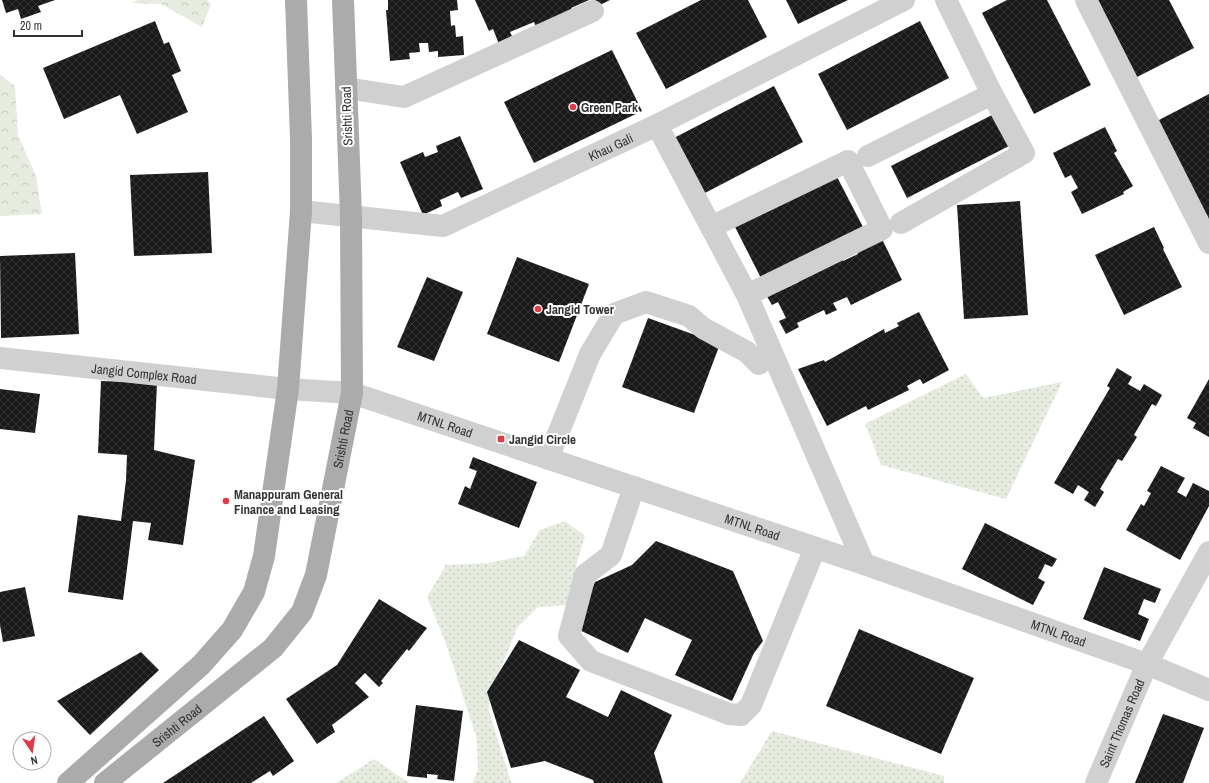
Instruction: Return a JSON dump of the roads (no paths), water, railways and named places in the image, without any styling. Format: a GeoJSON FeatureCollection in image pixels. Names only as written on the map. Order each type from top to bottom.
{"type":"FeatureCollection","features":[{"type":"Feature","properties":{"kind":"main road"},"geometry":{"type":"LineString","coordinates":[[68,783],[201,665],[232,630],[254,592],[264,556],[288,389],[300,211],[302,139],[296,0]]}},
{"type":"Feature","properties":{"kind":"main road","name":"Srishti Road"},"geometry":{"type":"LineString","coordinates":[[105,783],[273,648],[302,612],[316,575],[352,393],[351,216],[343,0]]}},
{"type":"Feature","properties":{"kind":"street","name":"Khau Gali"},"geometry":{"type":"LineString","coordinates":[[300,211],[443,226],[657,125],[904,0]]}},
{"type":"Feature","properties":{"kind":"street"},"geometry":{"type":"LineString","coordinates":[[901,223],[1024,153],[992,94],[946,0]]}},
{"type":"Feature","properties":{"kind":"street"},"geometry":{"type":"LineString","coordinates":[[1086,0],[1209,243]]}},
{"type":"Feature","properties":{"kind":"street"},"geometry":{"type":"LineString","coordinates":[[346,88],[404,97],[593,11]]}},
{"type":"Feature","properties":{"kind":"street"},"geometry":{"type":"LineString","coordinates":[[868,156],[992,94]]}},
{"type":"Feature","properties":{"kind":"street"},"geometry":{"type":"LineString","coordinates":[[657,125],[747,295],[864,564]]}},
{"type":"Feature","properties":{"kind":"street"},"geometry":{"type":"LineString","coordinates":[[711,227],[848,161],[882,229],[747,295]]}},
{"type":"Feature","properties":{"kind":"street"},"geometry":{"type":"LineString","coordinates":[[548,459],[590,354],[614,314],[646,302],[689,316],[704,328],[747,352],[759,364]]}},
{"type":"Feature","properties":{"kind":"street","name":"Jangid Complex Road"},"geometry":{"type":"LineString","coordinates":[[0,358],[288,389]]}},
{"type":"Feature","properties":{"kind":"street","name":"MTNL Road"},"geometry":{"type":"LineString","coordinates":[[288,389],[352,393],[864,564],[1147,664],[1209,690]]}},
{"type":"Feature","properties":{"kind":"street"},"geometry":{"type":"LineString","coordinates":[[634,487],[611,555],[585,575],[569,636],[590,661],[729,714],[741,715],[751,705],[815,548]]}},
{"type":"Feature","properties":{"kind":"street","name":"Saint Thomas Road"},"geometry":{"type":"LineString","coordinates":[[1096,783],[1147,664],[1209,554]]}},
{"type":"Feature","properties":{"kind":"place","name":"Green Park"},"geometry":{"type":"Point","coordinates":[573,107]}},
{"type":"Feature","properties":{"kind":"place","name":"Jangid Tower"},"geometry":{"type":"Point","coordinates":[538,309]}},
{"type":"Feature","properties":{"kind":"place","name":"Jangid Circle"},"geometry":{"type":"Point","coordinates":[501,439]}},
{"type":"Feature","properties":{"kind":"place","name":"Manappuram General Finance and Leasing"},"geometry":{"type":"Point","coordinates":[226,501]}}]}
